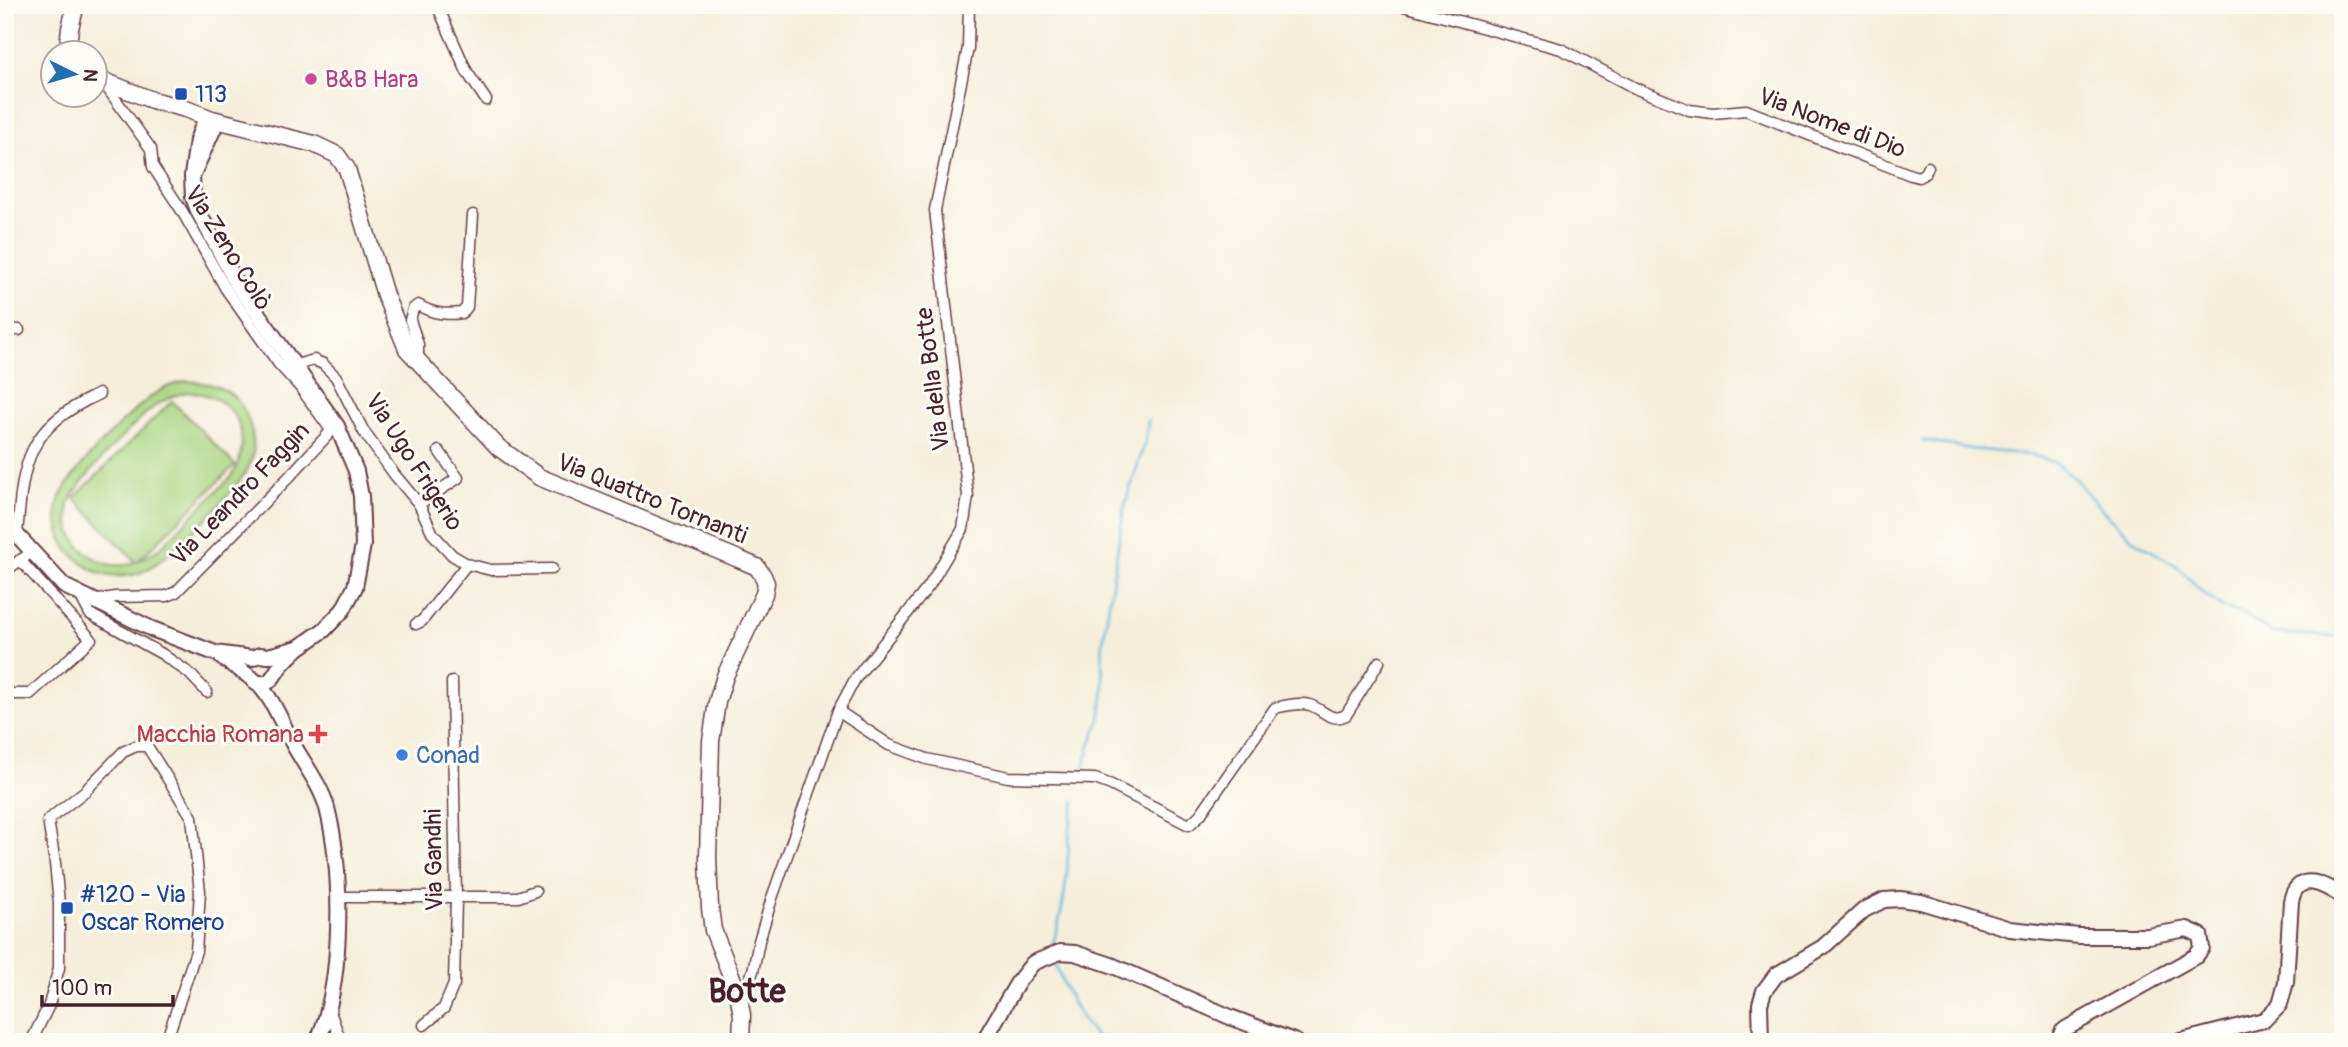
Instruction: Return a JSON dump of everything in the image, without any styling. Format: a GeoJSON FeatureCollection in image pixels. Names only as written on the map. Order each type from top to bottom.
{"type":"FeatureCollection","features":[{"type":"Feature","properties":{"kind":"main road"},"geometry":{"type":"LineString","coordinates":[[70,38],[76,5]]}},
{"type":"Feature","properties":{"kind":"main road","name":"Via Quattro Tornanti"},"geometry":{"type":"LineString","coordinates":[[108,84],[212,119],[314,144],[337,155],[343,162],[385,295],[407,349],[498,447],[539,477],[757,567],[763,576],[766,583],[762,603],[725,676],[716,702],[711,741],[710,908],[715,938],[738,993],[742,1023],[741,1042]]}},
{"type":"Feature","properties":{"kind":"main road"},"geometry":{"type":"LineString","coordinates":[[186,109],[195,119],[202,143]]}},
{"type":"Feature","properties":{"kind":"main road"},"geometry":{"type":"LineString","coordinates":[[212,119],[214,128],[202,143],[192,176],[193,197],[237,284],[296,365],[352,458],[361,496],[363,545],[359,575],[343,610],[335,620],[298,648],[265,684],[215,653]]}},
{"type":"Feature","properties":{"kind":"main road"},"geometry":{"type":"LineString","coordinates":[[202,143],[219,132],[232,128],[256,129]]}},
{"type":"Feature","properties":{"kind":"main road"},"geometry":{"type":"LineString","coordinates":[[5,522],[17,535],[26,556],[64,586],[152,629],[215,653],[252,659]]}},
{"type":"Feature","properties":{"kind":"main road"},"geometry":{"type":"LineString","coordinates":[[298,648],[268,656],[260,655],[252,659],[248,666],[253,678],[275,709],[327,805],[337,862],[336,946],[328,1009],[317,1042]]}},
{"type":"Feature","properties":{"kind":"main road"},"geometry":{"type":"LineString","coordinates":[[268,656],[275,662],[275,709]]}},
{"type":"Feature","properties":{"kind":"main road"},"geometry":{"type":"LineString","coordinates":[[2178,1042],[2264,1020],[2273,1013],[2285,994],[2291,901],[2294,892],[2300,885],[2315,883],[2343,897]]}},
{"type":"Feature","properties":{"kind":"main road"},"geometry":{"type":"LineString","coordinates":[[1761,1042],[1760,1004],[1764,991],[1776,975],[1823,947],[1864,910],[1884,900],[1921,902],[2010,929],[2079,936],[2148,936],[2187,929],[2200,935],[2202,948],[2196,956],[2067,1028],[2058,1042]]}},
{"type":"Feature","properties":{"kind":"main road"},"geometry":{"type":"LineString","coordinates":[[984,1042],[1018,982],[1033,963],[1060,952],[1075,953],[1111,965],[1230,1017],[1296,1042]]}},
{"type":"Feature","properties":{"kind":"street"},"geometry":{"type":"LineString","coordinates":[[437,5],[467,72],[486,100]]}},
{"type":"Feature","properties":{"kind":"street","name":"Via della Botte"},"geometry":{"type":"LineString","coordinates":[[738,993],[748,984],[753,971],[772,898],[838,711],[855,679],[929,586],[962,528],[968,496],[934,210],[968,48],[969,5]]}},
{"type":"Feature","properties":{"kind":"street","name":"Via Nome di Dio"},"geometry":{"type":"LineString","coordinates":[[1400,5],[1561,49],[1637,89],[1689,110],[1713,113],[1746,110],[1911,175],[1919,177],[1928,167]]}},
{"type":"Feature","properties":{"kind":"street","name":"Via Zeno Colò"},"geometry":{"type":"LineString","coordinates":[[108,93],[151,149],[153,167],[182,211],[226,289],[278,363],[334,428]]}},
{"type":"Feature","properties":{"kind":"street"},"geometry":{"type":"LineString","coordinates":[[418,361],[418,344],[410,320],[413,309],[418,305],[430,312],[448,315],[462,313],[467,307],[473,215]]}},
{"type":"Feature","properties":{"kind":"street"},"geometry":{"type":"LineString","coordinates":[[5,329],[19,330]]}},
{"type":"Feature","properties":{"kind":"street","name":"Via Ugo Frigerio"},"geometry":{"type":"LineString","coordinates":[[296,365],[314,360],[323,364],[336,377],[364,432],[419,504],[432,534],[452,555],[467,564],[491,570],[552,569]]}},
{"type":"Feature","properties":{"kind":"street"},"geometry":{"type":"LineString","coordinates":[[17,535],[20,490],[31,452],[53,421],[74,405],[99,394]]}},
{"type":"Feature","properties":{"kind":"street","name":"Via Leandro Faggin"},"geometry":{"type":"LineString","coordinates":[[86,598],[167,596],[176,592],[334,428]]}},
{"type":"Feature","properties":{"kind":"street"},"geometry":{"type":"LineString","coordinates":[[419,504],[458,478],[439,451]]}},
{"type":"Feature","properties":{"kind":"street"},"geometry":{"type":"LineString","coordinates":[[5,571],[26,556],[91,639],[30,694],[5,694]]}},
{"type":"Feature","properties":{"kind":"street"},"geometry":{"type":"LineString","coordinates":[[416,624],[422,621],[467,564]]}},
{"type":"Feature","properties":{"kind":"street"},"geometry":{"type":"LineString","coordinates":[[86,598],[90,614],[162,654],[189,673],[207,692]]}},
{"type":"Feature","properties":{"kind":"street"},"geometry":{"type":"LineString","coordinates":[[838,711],[890,744],[927,759],[1008,777],[1095,779],[1189,825],[1200,815],[1275,708],[1301,704],[1310,705],[1330,717],[1339,718],[1346,715],[1379,662]]}},
{"type":"Feature","properties":{"kind":"street","name":"Via Gandhi"},"geometry":{"type":"LineString","coordinates":[[424,1025],[444,1008],[454,984],[456,898],[452,682]]}},
{"type":"Feature","properties":{"kind":"street"},"geometry":{"type":"LineString","coordinates":[[31,1042],[49,1004],[59,968],[57,877],[48,820],[85,791],[123,752],[136,746],[147,746],[192,817],[200,892],[196,951],[166,1042]]}},
{"type":"Feature","properties":{"kind":"street"},"geometry":{"type":"LineString","coordinates":[[337,897],[518,897],[535,891]]}},
{"type":"Feature","properties":{"kind":"street"},"geometry":{"type":"LineString","coordinates":[[328,1009],[341,1042]]}},
{"type":"Feature","properties":{"kind":"green space"},"geometry":{"type":"Polygon","coordinates":[[[187,381],[213,385],[235,397],[252,432],[252,459],[247,470],[222,502],[189,536],[157,563],[128,576],[110,576],[95,571],[64,545],[57,520],[60,497],[92,453],[124,420],[155,394],[169,386],[187,381]],[[188,392],[158,404],[123,436],[82,483],[69,505],[69,521],[75,540],[91,556],[113,565],[136,562],[74,498],[172,401],[235,465],[137,562],[159,549],[232,476],[242,446],[237,419],[218,400],[188,392]]]}},
{"type":"Feature","properties":{"kind":"waterway"},"geometry":{"type":"LineString","coordinates":[[1082,775],[1100,720],[1104,689],[1103,642],[1124,508],[1146,439],[1148,420]]}},
{"type":"Feature","properties":{"kind":"waterway"},"geometry":{"type":"LineString","coordinates":[[1922,440],[1971,449],[2032,455],[2055,463],[2075,479],[2099,507],[2135,541],[2177,566],[2203,593],[2222,607],[2246,615],[2272,633],[2343,637]]}},
{"type":"Feature","properties":{"kind":"waterway"},"geometry":{"type":"LineString","coordinates":[[1053,943],[1065,891],[1075,802]]}},
{"type":"Feature","properties":{"kind":"waterway"},"geometry":{"type":"LineString","coordinates":[[1055,962],[1074,1005],[1101,1042]]}},
{"type":"Feature","properties":{"kind":"place","name":"B&B Hara"},"geometry":{"type":"Point","coordinates":[311,79]}},
{"type":"Feature","properties":{"kind":"place","name":"113"},"geometry":{"type":"Point","coordinates":[181,94]}},
{"type":"Feature","properties":{"kind":"place","name":"Macchia Romana"},"geometry":{"type":"Point","coordinates":[318,734]}},
{"type":"Feature","properties":{"kind":"place","name":"Conad"},"geometry":{"type":"Point","coordinates":[402,755]}},
{"type":"Feature","properties":{"kind":"place","name":"#120 - Via Oscar Romero"},"geometry":{"type":"Point","coordinates":[67,908]}},
{"type":"Feature","properties":{"kind":"district","name":"Botte"},"geometry":{"type":"Point","coordinates":[747,992]}}]}
